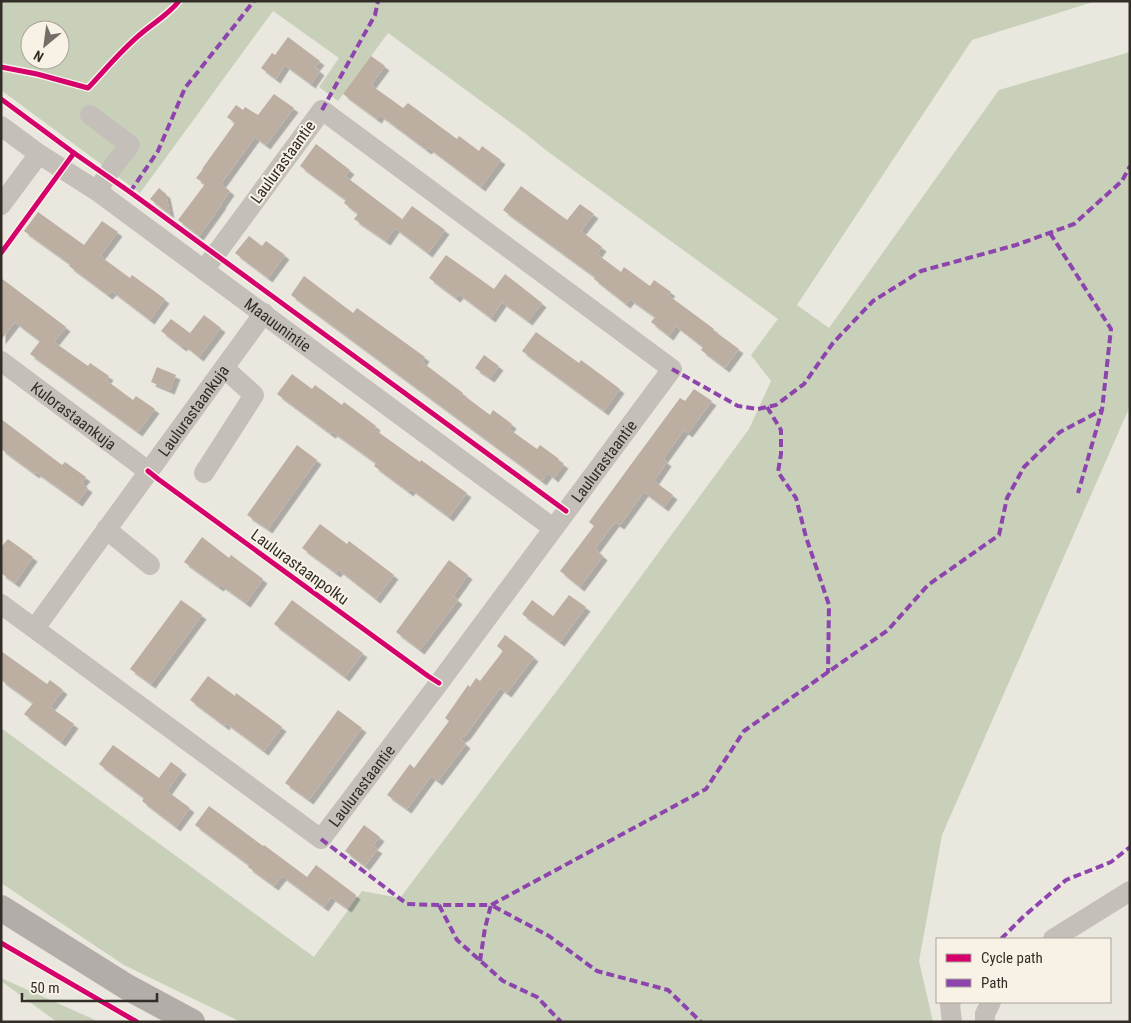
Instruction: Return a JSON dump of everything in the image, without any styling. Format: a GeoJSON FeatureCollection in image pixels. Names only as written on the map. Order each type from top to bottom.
{"type":"FeatureCollection","features":[{"type":"Feature","properties":{"kind":"main road"},"geometry":{"type":"LineString","coordinates":[[1,908],[127,987],[192,1022]]}},
{"type":"Feature","properties":{"kind":"street","name":"Laulurastaantie"},"geometry":{"type":"LineString","coordinates":[[1,604],[321,839],[672,368],[322,110],[204,270]]}},
{"type":"Feature","properties":{"kind":"street"},"geometry":{"type":"LineString","coordinates":[[90,116],[130,145],[97,191]]}},
{"type":"Feature","properties":{"kind":"street","name":"Maauunintie"},"geometry":{"type":"LineString","coordinates":[[1,126],[39,154],[97,191],[554,528]]}},
{"type":"Feature","properties":{"kind":"street"},"geometry":{"type":"LineString","coordinates":[[1,205],[39,154]]}},
{"type":"Feature","properties":{"kind":"street","name":"Laulurastaankuja"},"geometry":{"type":"LineString","coordinates":[[35,628],[148,470],[264,313]]}},
{"type":"Feature","properties":{"kind":"street","name":"Kulorastaankuja"},"geometry":{"type":"LineString","coordinates":[[1,360],[148,470]]}},
{"type":"Feature","properties":{"kind":"street"},"geometry":{"type":"LineString","coordinates":[[204,473],[254,395],[224,368]]}},
{"type":"Feature","properties":{"kind":"street"},"geometry":{"type":"LineString","coordinates":[[106,529],[150,565]]}},
{"type":"Feature","properties":{"kind":"street"},"geometry":{"type":"LineString","coordinates":[[1055,938],[1130,891]]}},
{"type":"Feature","properties":{"kind":"street"},"geometry":{"type":"LineString","coordinates":[[951,1003],[952,1022]]}},
{"type":"Feature","properties":{"kind":"street"},"geometry":{"type":"LineString","coordinates":[[985,1022],[991,1003]]}},
{"type":"Feature","properties":{"kind":"green space"},"geometry":{"type":"Polygon","coordinates":[[[1,1],[1096,1],[972,40],[797,305],[829,328],[999,90],[1130,52],[1130,406],[942,835],[919,961],[933,1022],[241,1022],[124,965],[1,883],[1,728],[314,957],[362,891],[400,898],[571,672],[749,429],[771,381],[751,355],[778,319],[388,33],[338,101],[319,87],[339,58],[273,11],[140,193],[1,90],[1,1]]]}},
{"type":"Feature","properties":{"kind":"green space"},"geometry":{"type":"Polygon","coordinates":[[[1,978],[97,1022],[57,1022],[1,981],[1,978]]]}},
{"type":"Feature","properties":{"kind":"building"},"geometry":{"type":"Polygon","coordinates":[[[288,37],[320,61],[315,67],[320,71],[311,84],[285,65],[276,79],[261,68],[272,53],[275,55],[288,37]]]}},
{"type":"Feature","properties":{"kind":"building"},"geometry":{"type":"Polygon","coordinates":[[[371,56],[385,66],[371,85],[403,108],[408,103],[457,139],[459,136],[479,151],[482,146],[501,160],[481,187],[429,148],[427,150],[380,115],[377,119],[343,94],[371,56]]]}},
{"type":"Feature","properties":{"kind":"building"},"geometry":{"type":"Polygon","coordinates":[[[274,94],[294,108],[266,145],[255,137],[221,184],[230,191],[199,236],[178,220],[205,184],[196,178],[235,123],[227,117],[236,105],[243,110],[245,107],[258,115],[274,94]]]}},
{"type":"Feature","properties":{"kind":"building"},"geometry":{"type":"Polygon","coordinates":[[[316,144],[350,170],[345,176],[402,219],[401,221],[412,206],[445,230],[428,253],[395,228],[386,241],[354,219],[358,214],[344,203],[346,200],[300,166],[316,144]]]}},
{"type":"Feature","properties":{"kind":"building"},"geometry":{"type":"Polygon","coordinates":[[[521,186],[567,220],[580,204],[594,214],[581,231],[602,247],[597,254],[621,272],[624,267],[650,286],[654,280],[671,292],[668,295],[739,349],[725,368],[701,350],[703,347],[676,326],[669,336],[651,322],[655,317],[630,299],[626,304],[594,279],[595,277],[503,210],[521,186]]]}},
{"type":"Feature","properties":{"kind":"building"},"geometry":{"type":"Polygon","coordinates":[[[159,188],[166,194],[170,214],[150,199],[159,188]]]}},
{"type":"Feature","properties":{"kind":"building"},"geometry":{"type":"Polygon","coordinates":[[[38,212],[84,245],[102,221],[118,232],[100,256],[130,278],[132,275],[165,299],[150,320],[112,291],[108,295],[69,266],[70,264],[24,231],[38,212]]]}},
{"type":"Feature","properties":{"kind":"building"},"geometry":{"type":"Polygon","coordinates":[[[249,236],[262,246],[266,241],[285,255],[268,278],[235,253],[249,236]]]}},
{"type":"Feature","properties":{"kind":"building"},"geometry":{"type":"Polygon","coordinates":[[[446,255],[494,289],[505,274],[542,303],[528,321],[502,302],[491,318],[459,294],[456,298],[429,278],[446,255]]]}},
{"type":"Feature","properties":{"kind":"building"},"geometry":{"type":"Polygon","coordinates":[[[304,276],[353,313],[357,308],[425,357],[422,362],[490,415],[493,410],[512,424],[509,429],[537,449],[540,445],[559,459],[564,464],[554,478],[548,473],[542,481],[291,295],[304,276]]]}},
{"type":"Feature","properties":{"kind":"building"},"geometry":{"type":"Polygon","coordinates":[[[1,278],[66,327],[54,342],[88,366],[90,363],[109,376],[106,380],[133,400],[136,396],[155,409],[138,432],[30,354],[40,341],[15,322],[1,340],[1,278]]]}},
{"type":"Feature","properties":{"kind":"building"},"geometry":{"type":"Polygon","coordinates":[[[204,315],[221,328],[199,357],[161,331],[171,319],[190,333],[204,315]]]}},
{"type":"Feature","properties":{"kind":"building"},"geometry":{"type":"Polygon","coordinates":[[[536,332],[579,363],[581,360],[620,389],[604,411],[522,351],[536,332]]]}},
{"type":"Feature","properties":{"kind":"building"},"geometry":{"type":"Polygon","coordinates":[[[484,355],[499,366],[490,378],[475,368],[484,355]]]}},
{"type":"Feature","properties":{"kind":"building"},"geometry":{"type":"Polygon","coordinates":[[[157,367],[176,375],[170,390],[151,382],[157,367]]]}},
{"type":"Feature","properties":{"kind":"building"},"geometry":{"type":"Polygon","coordinates":[[[292,374],[312,389],[315,385],[342,405],[344,402],[376,426],[374,429],[467,493],[449,517],[411,489],[409,492],[374,466],[376,463],[333,432],[331,434],[277,394],[292,374]]]}},
{"type":"Feature","properties":{"kind":"building"},"geometry":{"type":"Polygon","coordinates":[[[694,389],[712,401],[688,433],[684,430],[663,459],[667,462],[654,481],[673,495],[664,507],[644,492],[620,525],[615,522],[595,549],[603,556],[580,587],[560,571],[594,526],[589,522],[635,459],[680,398],[685,401],[694,389]]]}},
{"type":"Feature","properties":{"kind":"building"},"geometry":{"type":"Polygon","coordinates":[[[1,419],[62,465],[65,462],[86,477],[81,483],[88,488],[78,502],[1,449],[1,419]]]}},
{"type":"Feature","properties":{"kind":"building"},"geometry":{"type":"Polygon","coordinates":[[[297,445],[317,460],[268,529],[247,515],[297,445]]]}},
{"type":"Feature","properties":{"kind":"building"},"geometry":{"type":"Polygon","coordinates":[[[320,524],[347,544],[349,541],[394,575],[376,599],[339,570],[336,573],[302,548],[320,524]]]}},
{"type":"Feature","properties":{"kind":"building"},"geometry":{"type":"Polygon","coordinates":[[[202,537],[229,558],[231,555],[263,579],[246,603],[221,585],[219,587],[184,562],[202,537]]]}},
{"type":"Feature","properties":{"kind":"building"},"geometry":{"type":"Polygon","coordinates":[[[8,539],[33,557],[15,583],[1,573],[1,547],[8,539]]]}},
{"type":"Feature","properties":{"kind":"building"},"geometry":{"type":"Polygon","coordinates":[[[449,560],[468,575],[453,596],[458,600],[420,650],[396,632],[449,560]]]}},
{"type":"Feature","properties":{"kind":"building"},"geometry":{"type":"Polygon","coordinates":[[[569,595],[586,607],[560,642],[522,614],[532,600],[553,616],[569,595]]]}},
{"type":"Feature","properties":{"kind":"building"},"geometry":{"type":"Polygon","coordinates":[[[181,600],[202,615],[151,684],[130,669],[181,600]]]}},
{"type":"Feature","properties":{"kind":"building"},"geometry":{"type":"Polygon","coordinates":[[[292,600],[363,653],[345,677],[274,624],[292,600]]]}},
{"type":"Feature","properties":{"kind":"building"},"geometry":{"type":"Polygon","coordinates":[[[505,635],[534,657],[507,693],[500,688],[466,735],[460,739],[466,744],[438,781],[431,776],[407,809],[387,795],[410,764],[414,768],[449,721],[445,718],[468,685],[470,687],[476,678],[480,681],[503,651],[497,646],[505,635]]]}},
{"type":"Feature","properties":{"kind":"building"},"geometry":{"type":"Polygon","coordinates":[[[1,651],[47,684],[50,680],[63,690],[50,707],[74,724],[61,742],[24,714],[33,703],[1,680],[1,651]]]}},
{"type":"Feature","properties":{"kind":"building"},"geometry":{"type":"Polygon","coordinates":[[[208,676],[235,696],[236,693],[282,727],[264,751],[226,723],[225,726],[190,700],[208,676]]]}},
{"type":"Feature","properties":{"kind":"building"},"geometry":{"type":"Polygon","coordinates":[[[338,710],[362,728],[309,800],[285,783],[338,710]]]}},
{"type":"Feature","properties":{"kind":"building"},"geometry":{"type":"Polygon","coordinates":[[[113,745],[159,778],[171,762],[182,770],[167,791],[190,808],[176,827],[142,801],[144,798],[99,764],[113,745]]]}},
{"type":"Feature","properties":{"kind":"building"},"geometry":{"type":"Polygon","coordinates":[[[209,806],[307,877],[316,865],[356,895],[347,908],[331,897],[324,907],[282,876],[274,886],[195,825],[209,806]]]}},
{"type":"Feature","properties":{"kind":"building"},"geometry":{"type":"Polygon","coordinates":[[[364,825],[380,837],[373,846],[378,849],[365,866],[345,851],[364,825]]]}},
{"type":"Feature","properties":{"kind":"marked path"},"geometry":{"type":"LineString","coordinates":[[130,192],[158,151],[185,88],[254,1]]}},
{"type":"Feature","properties":{"kind":"marked path"},"geometry":{"type":"LineString","coordinates":[[322,110],[375,15],[378,1]]}},
{"type":"Feature","properties":{"kind":"marked path"},"geometry":{"type":"LineString","coordinates":[[672,369],[738,406],[758,409],[776,405],[804,384],[833,343],[873,301],[921,271],[1016,245],[1074,224],[1122,181],[1130,166]]}},
{"type":"Feature","properties":{"kind":"marked path"},"geometry":{"type":"LineString","coordinates":[[1050,233],[1111,329],[1102,410],[1078,493]]}},
{"type":"Feature","properties":{"kind":"marked path"},"geometry":{"type":"LineString","coordinates":[[767,407],[781,430],[781,454],[778,472],[796,498],[806,537],[829,605],[828,673]]}},
{"type":"Feature","properties":{"kind":"marked path"},"geometry":{"type":"LineString","coordinates":[[321,839],[407,904],[491,905],[706,789],[744,731],[888,630],[928,585],[999,535],[1007,498],[1024,467],[1060,432],[1102,410]]}},
{"type":"Feature","properties":{"kind":"marked path"},"geometry":{"type":"LineString","coordinates":[[1002,938],[1066,880],[1111,862],[1130,847]]}},
{"type":"Feature","properties":{"kind":"marked path"},"geometry":{"type":"LineString","coordinates":[[439,905],[457,940],[503,981],[537,997],[561,1022]]}},
{"type":"Feature","properties":{"kind":"marked path"},"geometry":{"type":"LineString","coordinates":[[480,961],[491,905],[549,936],[597,971],[668,990],[701,1022]]}},
{"type":"Feature","properties":{"kind":"cycle path"},"geometry":{"type":"LineString","coordinates":[[1,67],[37,74],[88,88],[128,45],[179,1]]}},
{"type":"Feature","properties":{"kind":"cycle path"},"geometry":{"type":"LineString","coordinates":[[1,99],[566,511]]}},
{"type":"Feature","properties":{"kind":"cycle path"},"geometry":{"type":"LineString","coordinates":[[1,253],[74,153]]}},
{"type":"Feature","properties":{"kind":"cycle path","name":"Laulurastaanpolku"},"geometry":{"type":"LineString","coordinates":[[148,471],[439,683]]}},
{"type":"Feature","properties":{"kind":"cycle path"},"geometry":{"type":"LineString","coordinates":[[1,943],[137,1022]]}}]}
